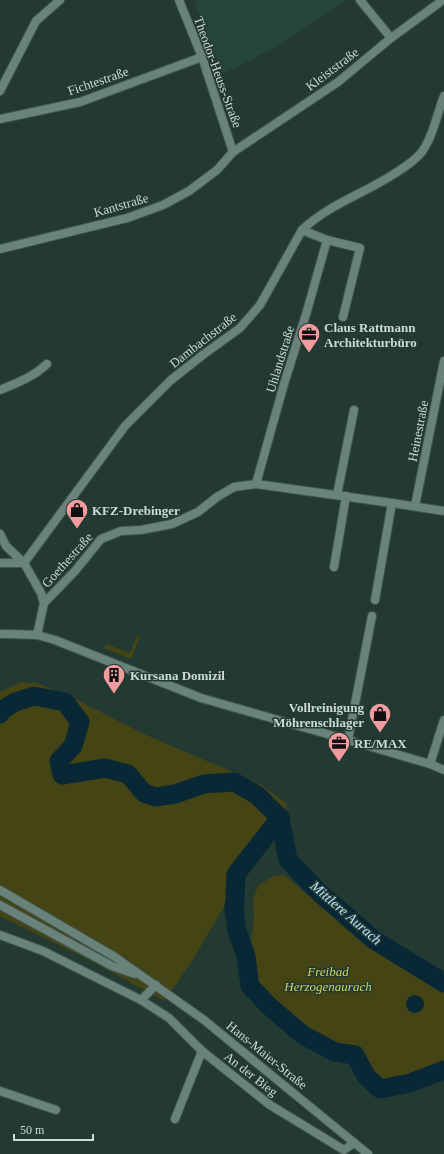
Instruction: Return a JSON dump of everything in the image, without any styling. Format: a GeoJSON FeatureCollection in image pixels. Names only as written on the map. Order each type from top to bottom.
{"type":"FeatureCollection","features":[{"type":"Feature","properties":{"kind":"street"},"geometry":{"type":"LineString","coordinates":[[0,91],[36,21],[60,0]]}},
{"type":"Feature","properties":{"kind":"street","name":"Theodor-Heuss-Straße"},"geometry":{"type":"LineString","coordinates":[[179,0],[202,58],[233,152]]}},
{"type":"Feature","properties":{"kind":"street"},"geometry":{"type":"LineString","coordinates":[[360,0],[391,38]]}},
{"type":"Feature","properties":{"kind":"street","name":"Kleiststraße"},"geometry":{"type":"LineString","coordinates":[[233,152],[338,82],[391,38],[443,0]]}},
{"type":"Feature","properties":{"kind":"street","name":"Fichtestraße"},"geometry":{"type":"LineString","coordinates":[[0,119],[80,102],[202,58]]}},
{"type":"Feature","properties":{"kind":"street","name":"Dambachstraße"},"geometry":{"type":"LineString","coordinates":[[24,563],[125,426],[171,380],[240,328],[260,305],[302,230],[311,221],[325,212],[389,178],[420,154],[428,141],[444,96]]}},
{"type":"Feature","properties":{"kind":"street","name":"Kantstraße"},"geometry":{"type":"LineString","coordinates":[[0,249],[126,218],[163,205],[188,191],[217,170],[233,152]]}},
{"type":"Feature","properties":{"kind":"street"},"geometry":{"type":"LineString","coordinates":[[302,230],[327,240],[360,248],[343,317]]}},
{"type":"Feature","properties":{"kind":"street","name":"Uhlandstraße"},"geometry":{"type":"LineString","coordinates":[[256,484],[327,240]]}},
{"type":"Feature","properties":{"kind":"street","name":"Heinestraße"},"geometry":{"type":"LineString","coordinates":[[415,506],[444,362]]}},
{"type":"Feature","properties":{"kind":"street"},"geometry":{"type":"LineString","coordinates":[[0,390],[21,382],[38,372],[47,364]]}},
{"type":"Feature","properties":{"kind":"street"},"geometry":{"type":"LineString","coordinates":[[337,495],[354,410]]}},
{"type":"Feature","properties":{"kind":"street","name":"Goethestraße"},"geometry":{"type":"LineString","coordinates":[[44,603],[75,571],[101,539],[121,531],[141,530],[172,524],[198,512],[217,497],[234,488],[256,484],[392,502],[444,511]]}},
{"type":"Feature","properties":{"kind":"street"},"geometry":{"type":"LineString","coordinates":[[334,567],[346,496]]}},
{"type":"Feature","properties":{"kind":"street"},"geometry":{"type":"LineString","coordinates":[[375,600],[392,502]]}},
{"type":"Feature","properties":{"kind":"street"},"geometry":{"type":"LineString","coordinates":[[0,534],[6,546],[24,563],[41,593],[44,603],[37,635]]}},
{"type":"Feature","properties":{"kind":"street"},"geometry":{"type":"LineString","coordinates":[[0,563],[24,563]]}},
{"type":"Feature","properties":{"kind":"street"},"geometry":{"type":"LineString","coordinates":[[348,740],[372,616]]}},
{"type":"Feature","properties":{"kind":"street"},"geometry":{"type":"LineString","coordinates":[[0,634],[37,635],[55,640],[202,698],[430,764],[444,770]]}},
{"type":"Feature","properties":{"kind":"street"},"geometry":{"type":"LineString","coordinates":[[430,764],[444,720]]}},
{"type":"Feature","properties":{"kind":"street","name":"Hans-Maier-Straße"},"geometry":{"type":"LineString","coordinates":[[0,890],[115,957],[156,985],[204,1020],[368,1154]]}},
{"type":"Feature","properties":{"kind":"street","name":"Hans-Maier-Straße"},"geometry":{"type":"LineString","coordinates":[[0,904],[112,966],[147,979]]}},
{"type":"Feature","properties":{"kind":"street","name":"An der Bieg"},"geometry":{"type":"LineString","coordinates":[[0,935],[43,951],[141,1000],[169,1018],[202,1051],[270,1105],[344,1150],[354,1143]]}},
{"type":"Feature","properties":{"kind":"street"},"geometry":{"type":"LineString","coordinates":[[141,1000],[156,985]]}},
{"type":"Feature","properties":{"kind":"street"},"geometry":{"type":"LineString","coordinates":[[175,1119],[202,1051]]}},
{"type":"Feature","properties":{"kind":"street"},"geometry":{"type":"LineString","coordinates":[[0,1091],[56,1110]]}},
{"type":"Feature","properties":{"kind":"shaded area"},"geometry":{"type":"Polygon","coordinates":[[[346,0],[270,50],[223,74],[194,1],[346,0]]]}},
{"type":"Feature","properties":{"kind":"green space"},"geometry":{"type":"Polygon","coordinates":[[[137,636],[140,637],[131,659],[104,648],[106,644],[130,653],[137,636]]]}},
{"type":"Feature","properties":{"kind":"green space"},"geometry":{"type":"Polygon","coordinates":[[[21,682],[37,683],[75,699],[144,734],[240,775],[263,786],[288,805],[226,903],[191,963],[164,1001],[95,963],[0,916],[0,692],[21,682]]]}},
{"type":"Feature","properties":{"kind":"green space","name":"Freibad Herzogenaurach"},"geometry":{"type":"Polygon","coordinates":[[[284,875],[309,896],[320,893],[374,940],[444,983],[444,1070],[410,1083],[380,1089],[366,1076],[355,1055],[335,1052],[303,1035],[269,1006],[250,986],[250,952],[254,918],[253,900],[258,886],[273,876],[284,875]]]}},
{"type":"Feature","properties":{"kind":"water"},"geometry":{"type":"Polygon","coordinates":[[[411,995],[419,995],[424,1000],[422,1011],[419,1013],[411,1013],[406,1008],[406,1000],[411,995]]]}},
{"type":"Feature","properties":{"kind":"waterway","name":"Mittlere Aurach"},"geometry":{"type":"LineString","coordinates":[[0,714],[1,711],[15,702],[34,696],[65,702],[80,722],[73,746],[59,761],[62,775],[105,768],[128,774],[144,793],[156,797],[175,794],[204,784],[234,782],[257,795],[280,818],[236,874],[234,910],[237,931],[246,956],[250,986],[269,1006],[303,1035],[335,1052],[355,1055],[366,1076],[380,1089],[410,1083],[444,1070]]}},
{"type":"Feature","properties":{"kind":"waterway","name":"Mittlere Aurach"},"geometry":{"type":"LineString","coordinates":[[280,818],[288,860],[320,893],[374,940],[444,983]]}},
{"type":"Feature","properties":{"kind":"place","name":"Claus Rattmann Architekturbüro"},"geometry":{"type":"Point","coordinates":[309,354]}},
{"type":"Feature","properties":{"kind":"place","name":"KFZ-Drebinger"},"geometry":{"type":"Point","coordinates":[77,530]}},
{"type":"Feature","properties":{"kind":"place","name":"Kursana Domizil"},"geometry":{"type":"Point","coordinates":[114,694]}},
{"type":"Feature","properties":{"kind":"place","name":"Vollreinigung Möhrenschlager"},"geometry":{"type":"Point","coordinates":[380,734]}},
{"type":"Feature","properties":{"kind":"place","name":"RE/MAX"},"geometry":{"type":"Point","coordinates":[339,762]}}]}
